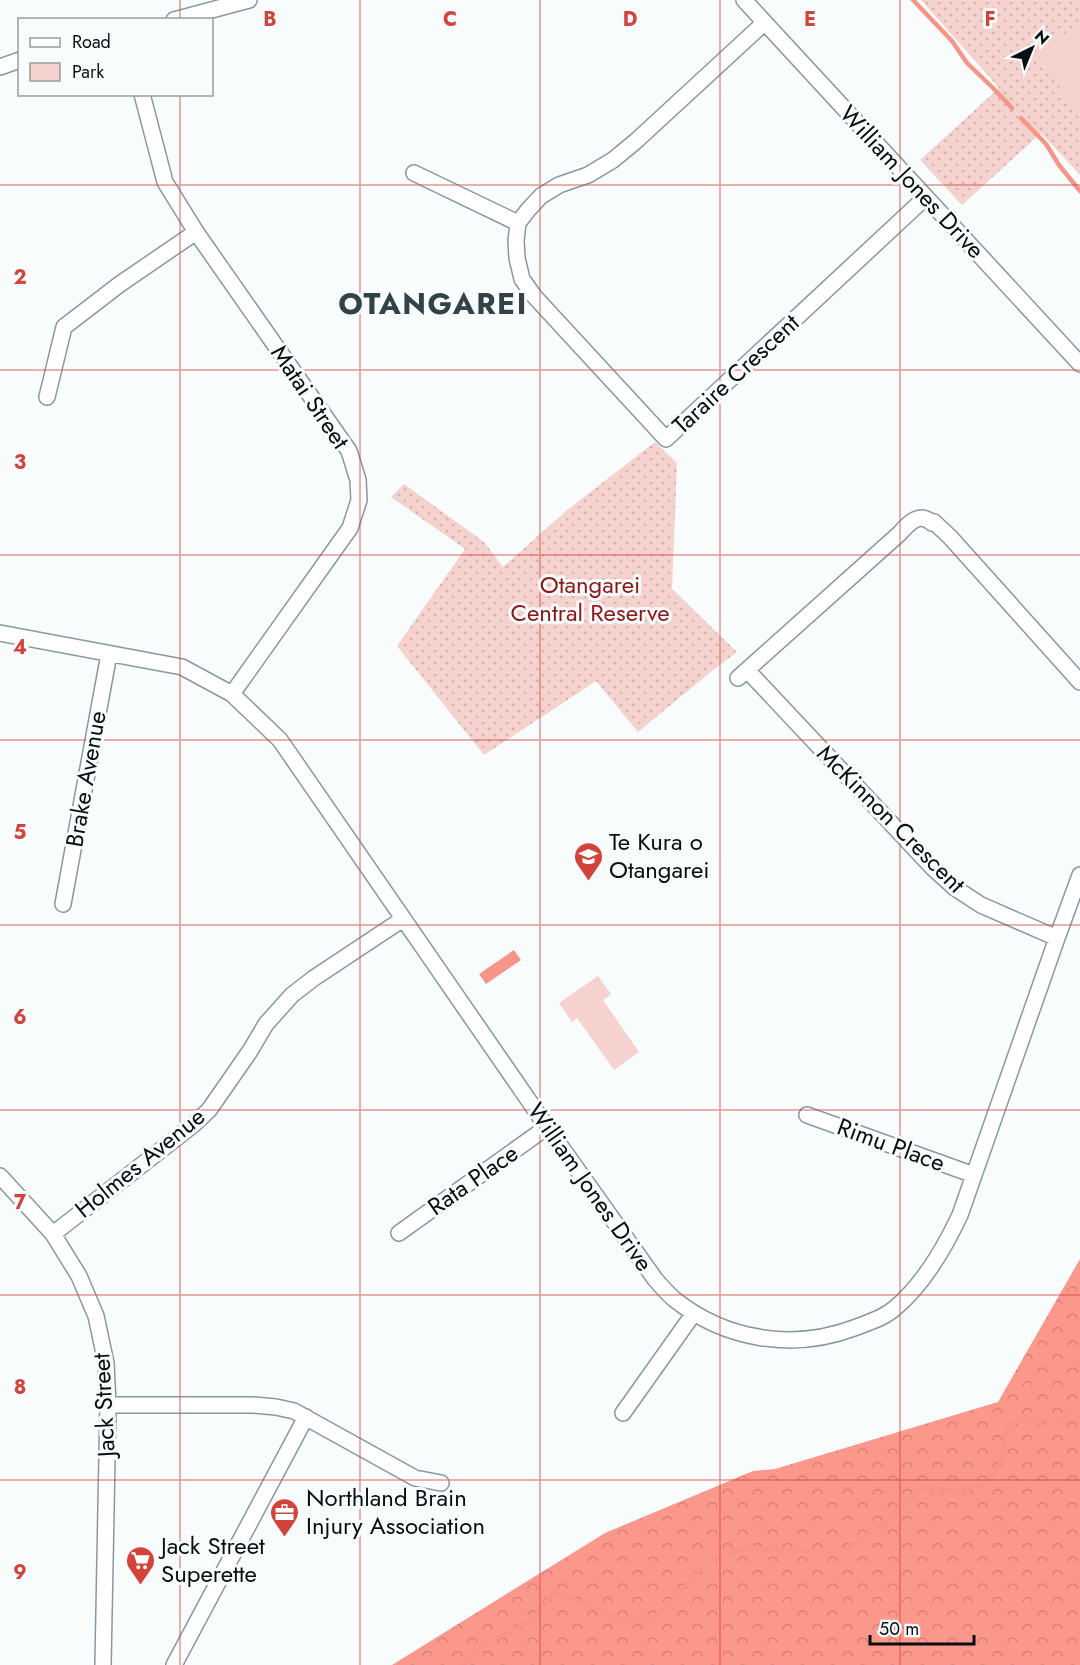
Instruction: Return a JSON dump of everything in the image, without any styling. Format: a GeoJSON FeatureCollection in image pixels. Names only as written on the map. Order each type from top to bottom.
{"type":"FeatureCollection","features":[{"type":"Feature","properties":{"kind":"street"},"geometry":{"type":"LineString","coordinates":[[182,18],[249,0]]}},
{"type":"Feature","properties":{"kind":"street","name":"William Jones Drive"},"geometry":{"type":"LineString","coordinates":[[744,0],[1080,364]]}},
{"type":"Feature","properties":{"kind":"street"},"geometry":{"type":"LineString","coordinates":[[414,173],[518,223],[541,196],[559,185],[588,175],[613,160],[764,23]]}},
{"type":"Feature","properties":{"kind":"street"},"geometry":{"type":"LineString","coordinates":[[0,68],[18,61]]}},
{"type":"Feature","properties":{"kind":"street","name":"Matai Street"},"geometry":{"type":"LineString","coordinates":[[143,96],[165,182],[196,232],[349,451],[358,480],[359,500],[350,528],[232,694]]}},
{"type":"Feature","properties":{"kind":"street","name":"Taraire Crescent"},"geometry":{"type":"LineString","coordinates":[[518,223],[516,258],[522,279],[534,296],[666,439],[926,197]]}},
{"type":"Feature","properties":{"kind":"street"},"geometry":{"type":"LineString","coordinates":[[47,397],[64,327],[120,284],[196,232]]}},
{"type":"Feature","properties":{"kind":"street","name":"McKinnon Crescent"},"geometry":{"type":"LineString","coordinates":[[1057,938],[981,905],[955,888],[742,674],[916,518],[928,519],[950,537],[1080,682]]}},
{"type":"Feature","properties":{"kind":"street","name":"William Jones Drive"},"geometry":{"type":"LineString","coordinates":[[0,633],[182,667],[232,694],[280,740],[547,1127],[655,1279],[673,1298],[694,1313],[722,1328],[753,1337],[782,1341],[821,1337],[841,1333],[867,1323],[893,1310],[911,1293],[946,1245],[960,1215],[1080,875]]}},
{"type":"Feature","properties":{"kind":"street","name":"Brake Avenue"},"geometry":{"type":"LineString","coordinates":[[63,904],[110,654]]}},
{"type":"Feature","properties":{"kind":"street","name":"Holmes Avenue"},"geometry":{"type":"LineString","coordinates":[[53,1234],[209,1110],[266,1024],[292,995],[403,919]]}},
{"type":"Feature","properties":{"kind":"street","name":"Rimu Place"},"geometry":{"type":"LineString","coordinates":[[807,1115],[974,1175]]}},
{"type":"Feature","properties":{"kind":"street","name":"Rata Place"},"geometry":{"type":"LineString","coordinates":[[399,1233],[547,1127]]}},
{"type":"Feature","properties":{"kind":"street","name":"Jack Street"},"geometry":{"type":"LineString","coordinates":[[0,1176],[53,1234],[79,1276],[96,1316],[105,1363],[108,1405],[103,1665]]}},
{"type":"Feature","properties":{"kind":"street"},"geometry":{"type":"LineString","coordinates":[[624,1413],[694,1313]]}},
{"type":"Feature","properties":{"kind":"street"},"geometry":{"type":"LineString","coordinates":[[108,1405],[253,1405],[294,1411],[415,1478],[441,1483]]}},
{"type":"Feature","properties":{"kind":"street"},"geometry":{"type":"LineString","coordinates":[[174,1665],[306,1417]]}},
{"type":"Feature","properties":{"kind":"green space"},"geometry":{"type":"Polygon","coordinates":[[[921,0],[1080,0],[1080,175],[1041,133],[962,205],[920,160],[999,88],[921,0]]]}},
{"type":"Feature","properties":{"kind":"green space"},"geometry":{"type":"Polygon","coordinates":[[[1080,23],[1080,117],[1036,53],[1080,23]]]}},
{"type":"Feature","properties":{"kind":"green space","name":"Otangarei Central Reserve"},"geometry":{"type":"Polygon","coordinates":[[[655,442],[677,463],[672,589],[737,652],[638,732],[596,681],[484,755],[397,646],[465,549],[391,497],[404,484],[484,542],[503,567],[566,511],[655,442]]]}},
{"type":"Feature","properties":{"kind":"green space"},"geometry":{"type":"Polygon","coordinates":[[[598,976],[611,994],[603,1000],[639,1052],[614,1070],[577,1018],[572,1022],[559,1003],[598,976]]]}},
{"type":"Feature","properties":{"kind":"green space"},"geometry":{"type":"Polygon","coordinates":[[[1080,1259],[1080,1665],[392,1665],[605,1533],[753,1471],[775,1469],[998,1402],[1080,1259]]]}},
{"type":"Feature","properties":{"kind":"shaded area"},"geometry":{"type":"Polygon","coordinates":[[[514,950],[521,960],[486,984],[479,974],[514,950]]]}},
{"type":"Feature","properties":{"kind":"waterway"},"geometry":{"type":"LineString","coordinates":[[913,0],[952,41],[967,63],[1012,108]]}},
{"type":"Feature","properties":{"kind":"waterway"},"geometry":{"type":"LineString","coordinates":[[1021,118],[1046,144],[1080,191]]}},
{"type":"Feature","properties":{"kind":"waterway"},"geometry":{"type":"LineString","coordinates":[[463,1665],[487,1643],[530,1620],[555,1592],[623,1620],[653,1620],[679,1594],[708,1559],[747,1548],[842,1553],[881,1526],[921,1489],[959,1491],[989,1481],[1000,1463],[1007,1425],[1026,1418],[1049,1427],[1080,1406]]}},
{"type":"Feature","properties":{"kind":"place","name":"Te Kura o Otangarei"},"geometry":{"type":"Point","coordinates":[588,882]}},
{"type":"Feature","properties":{"kind":"place","name":"Northland Brain Injury Association"},"geometry":{"type":"Point","coordinates":[285,1538]}},
{"type":"Feature","properties":{"kind":"place","name":"Jack Street Superette"},"geometry":{"type":"Point","coordinates":[140,1586]}},
{"type":"Feature","properties":{"kind":"district","name":"OTANGAREI"},"geometry":{"type":"Point","coordinates":[433,304]}}]}
